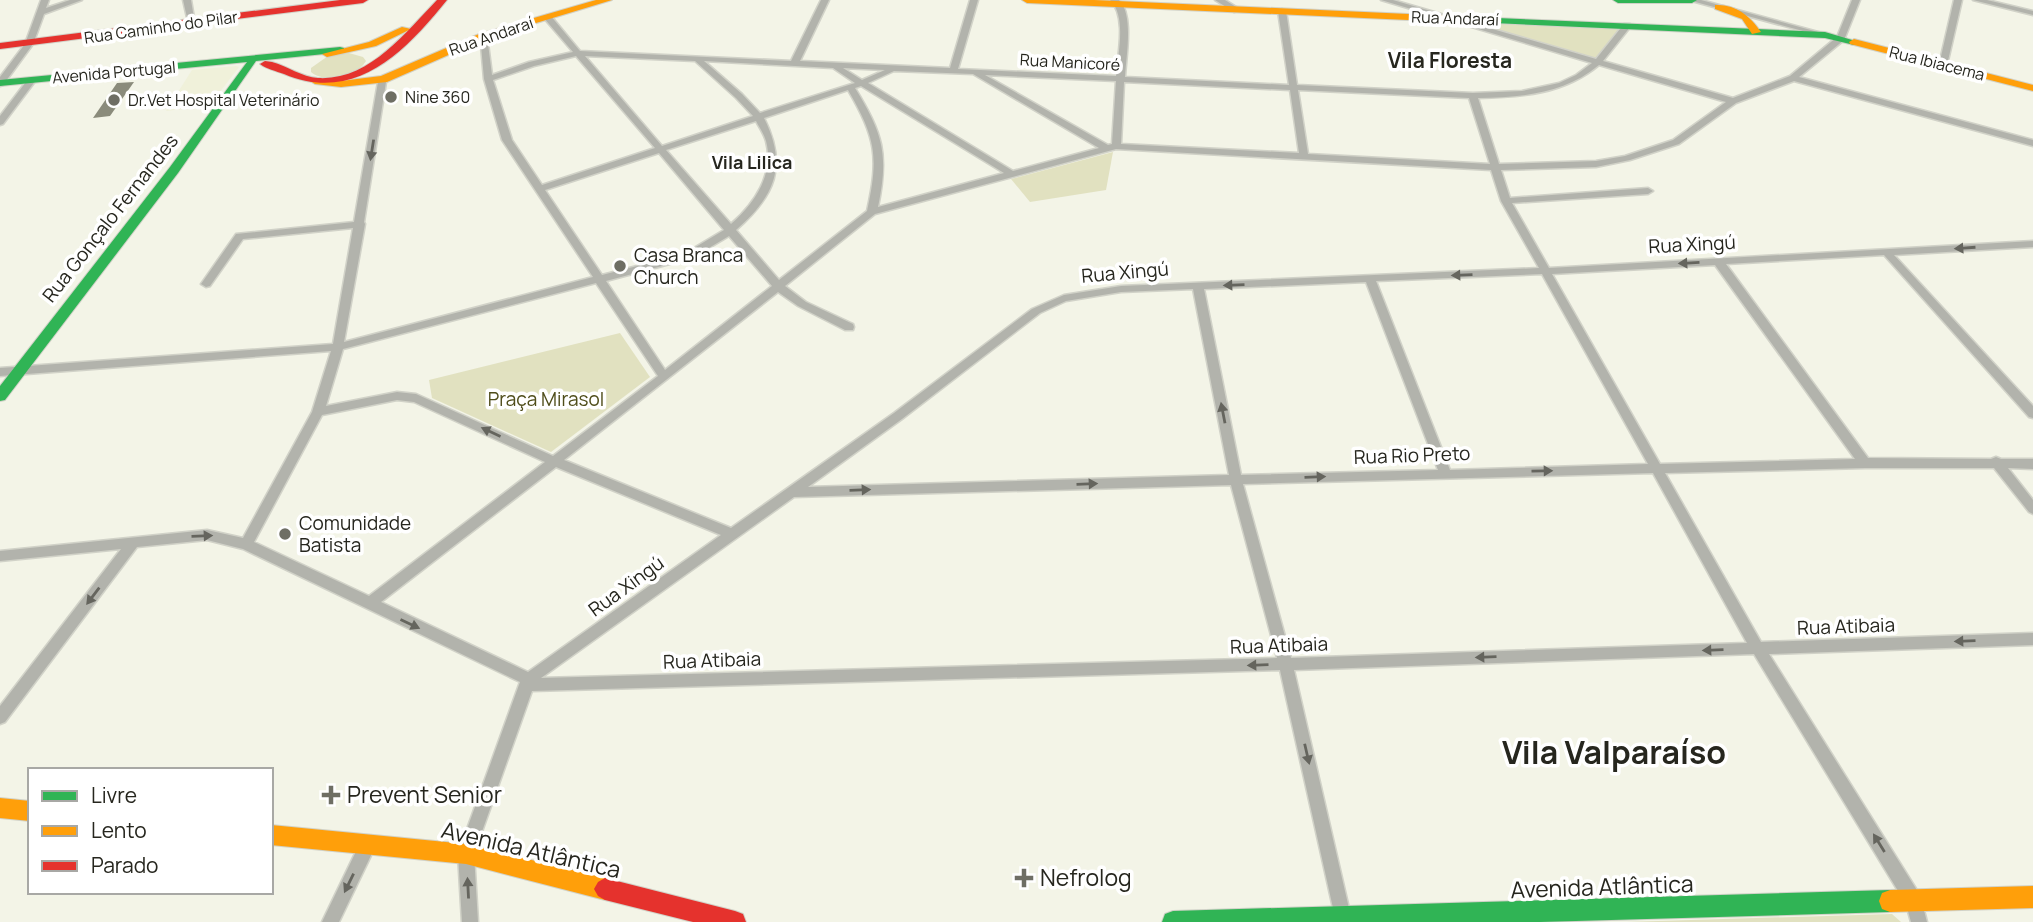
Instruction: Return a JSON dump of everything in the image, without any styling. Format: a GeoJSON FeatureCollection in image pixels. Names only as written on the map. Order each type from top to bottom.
{"type":"FeatureCollection","features":[{"type":"Feature","properties":{"kind":"main road","name":"Rua Caminho do Pilar"},"geometry":{"type":"LineString","coordinates":[[0,46],[363,0]]}},
{"type":"Feature","properties":{"kind":"main road"},"geometry":{"type":"LineString","coordinates":[[417,24],[378,42],[341,50],[310,62],[302,69],[309,79],[378,72],[417,24],[442,0]]}},
{"type":"Feature","properties":{"kind":"main road","name":"Rua Andaraí"},"geometry":{"type":"LineString","coordinates":[[378,72],[417,65],[483,36],[607,0]]}},
{"type":"Feature","properties":{"kind":"main road","name":"Rua Andaraí"},"geometry":{"type":"LineString","coordinates":[[1027,0],[1445,17],[1833,37]]}},
{"type":"Feature","properties":{"kind":"main road"},"geometry":{"type":"LineString","coordinates":[[1618,0],[1692,0]]}},
{"type":"Feature","properties":{"kind":"main road"},"geometry":{"type":"LineString","coordinates":[[1719,7],[1746,17],[1756,32]]}},
{"type":"Feature","properties":{"kind":"main road","name":"Rua Ibiacema"},"geometry":{"type":"LineString","coordinates":[[1833,37],[2033,88]]}},
{"type":"Feature","properties":{"kind":"main road","name":"Avenida Portugal"},"geometry":{"type":"LineString","coordinates":[[0,83],[341,50],[365,52],[378,72]]}},
{"type":"Feature","properties":{"kind":"main road"},"geometry":{"type":"LineString","coordinates":[[252,63],[276,57]]}},
{"type":"Feature","properties":{"kind":"main road","name":"Avenida Portugal"},"geometry":{"type":"LineString","coordinates":[[228,61],[282,67],[309,79]]}},
{"type":"Feature","properties":{"kind":"main road","name":"Rua Gonçalo Fernandes"},"geometry":{"type":"LineString","coordinates":[[0,396],[174,170],[252,63]]}},
{"type":"Feature","properties":{"kind":"main road"},"geometry":{"type":"LineString","coordinates":[[2,812],[28,811]]}},
{"type":"Feature","properties":{"kind":"main road","name":"Avenida Atlântica"},"geometry":{"type":"LineString","coordinates":[[273,835],[466,854],[736,922]]}},
{"type":"Feature","properties":{"kind":"main road","name":"Avenida Atlântica"},"geometry":{"type":"LineString","coordinates":[[1173,922],[2033,897]]}},
{"type":"Feature","properties":{"kind":"street"},"geometry":{"type":"LineString","coordinates":[[0,83],[29,44],[45,0]]}},
{"type":"Feature","properties":{"kind":"street"},"geometry":{"type":"LineString","coordinates":[[41,12],[78,0]]}},
{"type":"Feature","properties":{"kind":"street"},"geometry":{"type":"LineString","coordinates":[[187,0],[191,22]]}},
{"type":"Feature","properties":{"kind":"street"},"geometry":{"type":"LineString","coordinates":[[794,64],[825,0]]}},
{"type":"Feature","properties":{"kind":"street"},"geometry":{"type":"LineString","coordinates":[[953,71],[974,0]]}},
{"type":"Feature","properties":{"kind":"street"},"geometry":{"type":"LineString","coordinates":[[1219,0],[1237,10]]}},
{"type":"Feature","properties":{"kind":"street"},"geometry":{"type":"LineString","coordinates":[[1385,0],[1733,101]]}},
{"type":"Feature","properties":{"kind":"street","name":"Rua Ibiacema"},"geometry":{"type":"LineString","coordinates":[[1692,0],[1833,37]]}},
{"type":"Feature","properties":{"kind":"street"},"geometry":{"type":"LineString","coordinates":[[1745,13],[1753,0]]}},
{"type":"Feature","properties":{"kind":"street"},"geometry":{"type":"LineString","coordinates":[[369,604],[664,377],[872,212],[1013,176],[1111,147],[1496,167],[1596,164],[1656,150],[1676,142],[1733,101],[1793,78],[1833,37],[1856,0]]}},
{"type":"Feature","properties":{"kind":"street"},"geometry":{"type":"LineString","coordinates":[[1943,65],[1958,0]]}},
{"type":"Feature","properties":{"kind":"street"},"geometry":{"type":"LineString","coordinates":[[1977,0],[2033,13]]}},
{"type":"Feature","properties":{"kind":"street"},"geometry":{"type":"LineString","coordinates":[[1111,147],[1124,19],[1116,2]]}},
{"type":"Feature","properties":{"kind":"street"},"geometry":{"type":"LineString","coordinates":[[1282,11],[1304,156]]}},
{"type":"Feature","properties":{"kind":"street"},"geometry":{"type":"LineString","coordinates":[[547,17],[581,53],[730,233],[778,286],[802,304],[849,327]]}},
{"type":"Feature","properties":{"kind":"street","name":"Rua Manicoré"},"geometry":{"type":"LineString","coordinates":[[488,79],[533,64],[581,53],[1473,96],[1540,92],[1581,77],[1600,62],[1627,26]]}},
{"type":"Feature","properties":{"kind":"street"},"geometry":{"type":"LineString","coordinates":[[483,36],[488,79],[501,128],[514,154],[540,188],[664,377]]}},
{"type":"Feature","properties":{"kind":"street"},"geometry":{"type":"LineString","coordinates":[[0,372],[338,347],[677,260],[730,233],[763,194],[772,171],[771,139],[759,117],[698,60]]}},
{"type":"Feature","properties":{"kind":"street"},"geometry":{"type":"LineString","coordinates":[[833,66],[1013,176]]}},
{"type":"Feature","properties":{"kind":"street"},"geometry":{"type":"LineString","coordinates":[[540,188],[862,83],[894,69]]}},
{"type":"Feature","properties":{"kind":"street"},"geometry":{"type":"LineString","coordinates":[[246,544],[318,412],[338,347],[360,224],[378,72]]}},
{"type":"Feature","properties":{"kind":"street"},"geometry":{"type":"LineString","coordinates":[[973,72],[1111,147]]}},
{"type":"Feature","properties":{"kind":"street"},"geometry":{"type":"LineString","coordinates":[[1793,78],[2033,143]]}},
{"type":"Feature","properties":{"kind":"street"},"geometry":{"type":"LineString","coordinates":[[0,122],[32,80]]}},
{"type":"Feature","properties":{"kind":"street"},"geometry":{"type":"LineString","coordinates":[[850,87],[876,132],[879,181],[872,212]]}},
{"type":"Feature","properties":{"kind":"street"},"geometry":{"type":"LineString","coordinates":[[1473,96],[1506,201],[1758,649],[1914,901],[1919,922]]}},
{"type":"Feature","properties":{"kind":"street"},"geometry":{"type":"LineString","coordinates":[[1506,201],[1648,191]]}},
{"type":"Feature","properties":{"kind":"street"},"geometry":{"type":"LineString","coordinates":[[206,284],[240,236],[360,224]]}},
{"type":"Feature","properties":{"kind":"street","name":"Rua Xingú"},"geometry":{"type":"LineString","coordinates":[[528,682],[898,416],[1020,322],[1052,302],[1071,296],[1110,290],[1888,254],[2033,244]]}},
{"type":"Feature","properties":{"kind":"street"},"geometry":{"type":"LineString","coordinates":[[1888,254],[2033,414]]}},
{"type":"Feature","properties":{"kind":"street"},"geometry":{"type":"LineString","coordinates":[[1718,261],[1864,463]]}},
{"type":"Feature","properties":{"kind":"street"},"geometry":{"type":"LineString","coordinates":[[1370,279],[1446,474]]}},
{"type":"Feature","properties":{"kind":"street"},"geometry":{"type":"LineString","coordinates":[[1198,286],[1236,480],[1286,664],[1343,917]]}},
{"type":"Feature","properties":{"kind":"street"},"geometry":{"type":"LineString","coordinates":[[318,412],[397,396],[411,396],[554,461],[732,534]]}},
{"type":"Feature","properties":{"kind":"street","name":"Rua Rio Preto"},"geometry":{"type":"LineString","coordinates":[[792,492],[1864,463],[2033,464]]}},
{"type":"Feature","properties":{"kind":"street"},"geometry":{"type":"LineString","coordinates":[[1996,463],[2033,509]]}},
{"type":"Feature","properties":{"kind":"street"},"geometry":{"type":"LineString","coordinates":[[0,556],[207,535],[232,539],[528,682],[466,854],[470,922]]}},
{"type":"Feature","properties":{"kind":"street"},"geometry":{"type":"LineString","coordinates":[[0,718],[134,542]]}},
{"type":"Feature","properties":{"kind":"street","name":"Rua Atibaia"},"geometry":{"type":"LineString","coordinates":[[528,682],[1286,664],[2033,639]]}},
{"type":"Feature","properties":{"kind":"street"},"geometry":{"type":"LineString","coordinates":[[331,922],[368,845]]}},
{"type":"Feature","properties":{"kind":"shaded area"},"geometry":{"type":"Polygon","coordinates":[[[239,67],[209,106],[166,111],[192,70],[239,67]]]}},
{"type":"Feature","properties":{"kind":"green space"},"geometry":{"type":"Polygon","coordinates":[[[1457,19],[1620,28],[1597,59],[1457,19]]]}},
{"type":"Feature","properties":{"kind":"green space"},"geometry":{"type":"Polygon","coordinates":[[[349,53],[363,57],[366,61],[362,67],[348,75],[324,78],[311,72],[311,68],[328,56],[349,53]]]}},
{"type":"Feature","properties":{"kind":"green space"},"geometry":{"type":"Polygon","coordinates":[[[1113,152],[1106,190],[1030,202],[1011,179],[1113,152]]]}},
{"type":"Feature","properties":{"kind":"green space","name":"Praça Mirasol"},"geometry":{"type":"Polygon","coordinates":[[[620,333],[650,377],[551,452],[432,398],[429,380],[620,333]]]}},
{"type":"Feature","properties":{"kind":"green space"},"geometry":{"type":"Polygon","coordinates":[[[1892,914],[1901,922],[1626,922],[1892,914]]]}},
{"type":"Feature","properties":{"kind":"building","name":"Dr.Vet Hospital Veterinário"},"geometry":{"type":"Polygon","coordinates":[[[134,82],[110,116],[93,118],[117,83],[134,82]]]}},
{"type":"Feature","properties":{"kind":"traffic: fast"},"geometry":{"type":"LineString","coordinates":[[1618,0],[1692,0]]}},
{"type":"Feature","properties":{"kind":"traffic: fast"},"geometry":{"type":"LineString","coordinates":[[1497,21],[1825,35],[1854,42]]}},
{"type":"Feature","properties":{"kind":"traffic: fast"},"geometry":{"type":"LineString","coordinates":[[0,83],[340,50]]}},
{"type":"Feature","properties":{"kind":"traffic: fast"},"geometry":{"type":"LineString","coordinates":[[0,396],[174,170],[252,63]]}},
{"type":"Feature","properties":{"kind":"traffic: fast"},"geometry":{"type":"LineString","coordinates":[[1173,922],[1890,901]]}},
{"type":"Feature","properties":{"kind":"traffic: slow"},"geometry":{"type":"LineString","coordinates":[[315,81],[341,84],[384,79],[483,36],[607,0]]}},
{"type":"Feature","properties":{"kind":"traffic: slow"},"geometry":{"type":"LineString","coordinates":[[1027,0],[1497,21]]}},
{"type":"Feature","properties":{"kind":"traffic: slow"},"geometry":{"type":"LineString","coordinates":[[1719,7],[1746,17],[1756,32]]}},
{"type":"Feature","properties":{"kind":"traffic: slow"},"geometry":{"type":"LineString","coordinates":[[327,54],[372,44],[406,29]]}},
{"type":"Feature","properties":{"kind":"traffic: slow"},"geometry":{"type":"LineString","coordinates":[[1854,42],[2033,88]]}},
{"type":"Feature","properties":{"kind":"traffic: slow"},"geometry":{"type":"LineString","coordinates":[[0,808],[28,811]]}},
{"type":"Feature","properties":{"kind":"traffic: slow"},"geometry":{"type":"LineString","coordinates":[[273,835],[466,854],[605,889]]}},
{"type":"Feature","properties":{"kind":"traffic: slow"},"geometry":{"type":"LineString","coordinates":[[1890,901],[2033,897]]}},
{"type":"Feature","properties":{"kind":"traffic: jam"},"geometry":{"type":"LineString","coordinates":[[0,46],[363,0]]}},
{"type":"Feature","properties":{"kind":"traffic: jam"},"geometry":{"type":"LineString","coordinates":[[265,64],[317,81],[336,81],[354,76],[387,55],[442,0]]}},
{"type":"Feature","properties":{"kind":"traffic: jam"},"geometry":{"type":"LineString","coordinates":[[605,889],[735,922]]}},
{"type":"Feature","properties":{"kind":"place","name":"Nine 360"},"geometry":{"type":"Point","coordinates":[391,97]}},
{"type":"Feature","properties":{"kind":"place","name":"Dr.Vet Hospital Veterinário"},"geometry":{"type":"Point","coordinates":[114,100]}},
{"type":"Feature","properties":{"kind":"place","name":"Casa Branca Church"},"geometry":{"type":"Point","coordinates":[620,266]}},
{"type":"Feature","properties":{"kind":"place","name":"Comunidade Batista"},"geometry":{"type":"Point","coordinates":[285,534]}},
{"type":"Feature","properties":{"kind":"place","name":"Prevent Senior"},"geometry":{"type":"Point","coordinates":[331,795]}},
{"type":"Feature","properties":{"kind":"place","name":"Nefrolog"},"geometry":{"type":"Point","coordinates":[1024,878]}},
{"type":"Feature","properties":{"kind":"district","name":"Vila Floresta"},"geometry":{"type":"Point","coordinates":[1450,61]}},
{"type":"Feature","properties":{"kind":"district","name":"Vila Lilica"},"geometry":{"type":"Point","coordinates":[752,163]}},
{"type":"Feature","properties":{"kind":"district","name":"Vila Valparaíso"},"geometry":{"type":"Point","coordinates":[1614,753]}}]}
